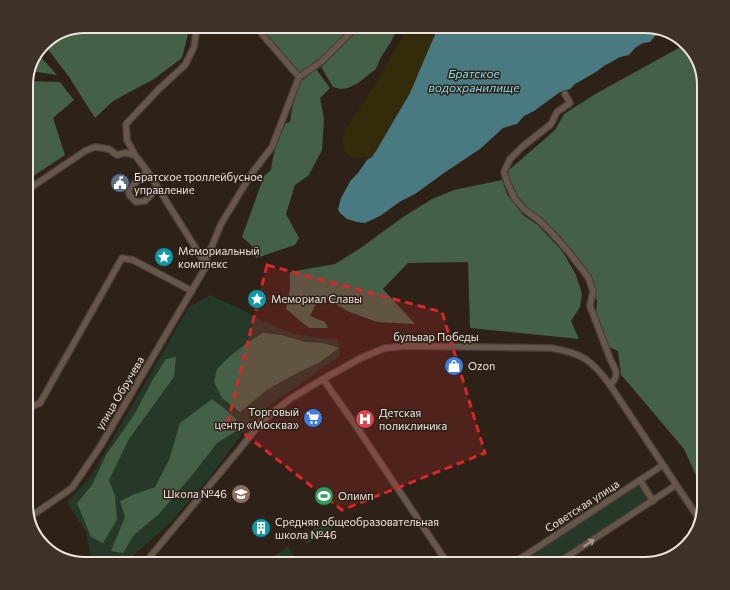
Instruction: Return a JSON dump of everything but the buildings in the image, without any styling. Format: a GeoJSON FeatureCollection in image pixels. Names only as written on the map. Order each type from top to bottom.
{"type":"FeatureCollection","features":[{"type":"Feature","properties":{"kind":"street"},"geometry":{"type":"LineString","coordinates":[[196,33],[194,47],[185,65],[159,89],[126,124],[127,140],[135,155],[150,175],[205,263]]}},
{"type":"Feature","properties":{"kind":"street"},"geometry":{"type":"LineString","coordinates":[[260,33],[299,77],[321,62],[350,33]]}},
{"type":"Feature","properties":{"kind":"street","name":"улица Обручева"},"geometry":{"type":"LineString","coordinates":[[34,514],[72,488],[101,445],[205,268],[205,263],[220,224],[252,173],[272,147],[299,77]]}},
{"type":"Feature","properties":{"kind":"street"},"geometry":{"type":"LineString","coordinates":[[565,94],[570,103],[558,112],[551,124],[522,147],[510,159],[504,172],[515,199],[524,210],[540,221],[550,231],[588,277],[593,291],[590,306],[617,375],[616,379],[610,385]]}},
{"type":"Feature","properties":{"kind":"street"},"geometry":{"type":"LineString","coordinates":[[33,186],[85,151],[95,146],[109,149],[117,155],[125,153],[135,155]]}},
{"type":"Feature","properties":{"kind":"street"},"geometry":{"type":"LineString","coordinates":[[150,175],[144,174],[135,182],[128,190],[130,196],[136,202],[145,201],[158,188]]}},
{"type":"Feature","properties":{"kind":"street"},"geometry":{"type":"LineString","coordinates":[[33,406],[40,403],[122,258],[133,260],[192,291]]}},
{"type":"Feature","properties":{"kind":"street","name":"бульвар Победы"},"geometry":{"type":"LineString","coordinates":[[150,557],[262,421],[290,399],[323,379],[361,358],[385,348],[411,346],[551,348],[568,351],[582,356],[600,370],[696,514]]}},
{"type":"Feature","properties":{"kind":"street"},"geometry":{"type":"LineString","coordinates":[[323,379],[443,557]]}},
{"type":"Feature","properties":{"kind":"street","name":"Советская улица"},"geometry":{"type":"LineString","coordinates":[[523,557],[663,465]]}},
{"type":"Feature","properties":{"kind":"street"},"geometry":{"type":"LineString","coordinates":[[640,480],[653,501]]}},
{"type":"Feature","properties":{"kind":"street"},"geometry":{"type":"LineString","coordinates":[[567,557],[676,485]]}},
{"type":"Feature","properties":{"kind":"highlighted area"},"geometry":{"type":"Polygon","coordinates":[[[267,265],[442,312],[485,453],[342,510],[228,421],[267,265]]]}},
{"type":"Feature","properties":{"kind":"green space"},"geometry":{"type":"Polygon","coordinates":[[[85,33],[188,33],[182,58],[154,79],[113,101],[95,118],[69,77],[48,49],[59,40],[69,36],[85,33]]]}},
{"type":"Feature","properties":{"kind":"green space"},"geometry":{"type":"Polygon","coordinates":[[[264,33],[346,33],[321,59],[299,74],[264,33]]]}},
{"type":"Feature","properties":{"kind":"green space"},"geometry":{"type":"Polygon","coordinates":[[[355,33],[395,33],[376,69],[358,83],[348,88],[340,89],[333,87],[321,67],[355,33]]]}},
{"type":"Feature","properties":{"kind":"green space"},"geometry":{"type":"Polygon","coordinates":[[[680,47],[690,59],[696,75],[697,478],[684,449],[621,375],[618,351],[609,347],[596,314],[597,301],[593,291],[593,282],[588,271],[579,262],[558,234],[526,207],[518,197],[508,176],[509,170],[555,130],[564,114],[597,93],[680,47]]]}},
{"type":"Feature","properties":{"kind":"green space"},"geometry":{"type":"Polygon","coordinates":[[[41,58],[57,75],[35,72],[38,62],[41,58]]]}},
{"type":"Feature","properties":{"kind":"green space"},"geometry":{"type":"Polygon","coordinates":[[[316,69],[330,88],[320,98],[324,119],[322,150],[309,175],[295,185],[286,214],[299,238],[295,245],[256,258],[252,246],[242,237],[264,176],[271,170],[281,134],[286,123],[290,122],[292,108],[300,82],[316,69]]]}},
{"type":"Feature","properties":{"kind":"green space"},"geometry":{"type":"Polygon","coordinates":[[[33,81],[60,82],[74,100],[53,118],[65,155],[33,176],[33,81]]]}},
{"type":"Feature","properties":{"kind":"green space"},"geometry":{"type":"Polygon","coordinates":[[[502,180],[507,194],[523,215],[538,225],[563,252],[576,275],[582,294],[580,307],[571,321],[579,339],[470,328],[468,262],[408,263],[383,289],[415,324],[377,322],[347,311],[323,296],[316,304],[310,316],[325,322],[328,328],[309,328],[286,309],[290,288],[290,272],[335,264],[432,199],[454,190],[502,180]]]}},
{"type":"Feature","properties":{"kind":"green space"},"geometry":{"type":"Polygon","coordinates":[[[210,295],[291,333],[320,338],[338,339],[340,356],[267,407],[244,431],[213,473],[172,521],[132,557],[91,557],[86,532],[67,502],[90,478],[189,307],[210,295]]]}},
{"type":"Feature","properties":{"kind":"green space"},"geometry":{"type":"Polygon","coordinates":[[[263,333],[281,335],[305,342],[323,343],[339,348],[320,362],[268,389],[240,412],[222,398],[214,382],[217,369],[248,342],[263,333]]]}},
{"type":"Feature","properties":{"kind":"green space"},"geometry":{"type":"Polygon","coordinates":[[[176,357],[174,377],[129,439],[109,480],[115,496],[117,520],[103,543],[91,537],[77,503],[92,485],[106,455],[134,415],[153,379],[166,359],[176,357]]]}},
{"type":"Feature","properties":{"kind":"green space"},"geometry":{"type":"Polygon","coordinates":[[[212,399],[236,419],[238,430],[217,443],[159,514],[134,535],[123,553],[111,551],[125,517],[120,501],[155,487],[169,460],[180,423],[212,399]]]}},
{"type":"Feature","properties":{"kind":"green space"},"geometry":{"type":"Polygon","coordinates":[[[638,483],[649,499],[562,557],[528,557],[638,483]]]}},
{"type":"Feature","properties":{"kind":"green space"},"geometry":{"type":"Polygon","coordinates":[[[328,520],[333,528],[307,544],[302,536],[328,520]]]}},
{"type":"Feature","properties":{"kind":"green space"},"geometry":{"type":"Polygon","coordinates":[[[288,547],[294,557],[273,557],[288,547]]]}},
{"type":"Feature","properties":{"kind":"sand"},"geometry":{"type":"Polygon","coordinates":[[[405,33],[435,33],[410,93],[376,151],[372,157],[355,158],[345,153],[342,136],[372,90],[405,33]]]}},
{"type":"Feature","properties":{"kind":"water","name":"Братское водохранилище"},"geometry":{"type":"Polygon","coordinates":[[[435,33],[645,33],[658,35],[650,42],[643,43],[635,48],[629,55],[620,57],[575,84],[570,89],[560,92],[534,111],[524,116],[517,124],[503,128],[480,149],[415,194],[401,201],[380,216],[365,223],[347,219],[338,209],[341,198],[351,180],[376,151],[410,93],[435,33]]]}},
{"type":"Feature","properties":{"kind":"place","name":"Братское троллейбусное управление"},"geometry":{"type":"Point","coordinates":[120,183]}},
{"type":"Feature","properties":{"kind":"place","name":"Мемориальный комплекс"},"geometry":{"type":"Point","coordinates":[164,257]}},
{"type":"Feature","properties":{"kind":"place","name":"Мемориал Славы"},"geometry":{"type":"Point","coordinates":[257,299]}},
{"type":"Feature","properties":{"kind":"place","name":"Ozon"},"geometry":{"type":"Point","coordinates":[454,366]}},
{"type":"Feature","properties":{"kind":"place","name":"Торговый центр «Москва»"},"geometry":{"type":"Point","coordinates":[313,418]}},
{"type":"Feature","properties":{"kind":"place","name":"Детская поликлиника"},"geometry":{"type":"Point","coordinates":[365,419]}},
{"type":"Feature","properties":{"kind":"place","name":"Школа №46"},"geometry":{"type":"Point","coordinates":[241,494]}},
{"type":"Feature","properties":{"kind":"place","name":"Олимп"},"geometry":{"type":"Point","coordinates":[324,496]}},
{"type":"Feature","properties":{"kind":"place","name":"Средняя общеобразовательная школа №46"},"geometry":{"type":"Point","coordinates":[261,528]}}]}
